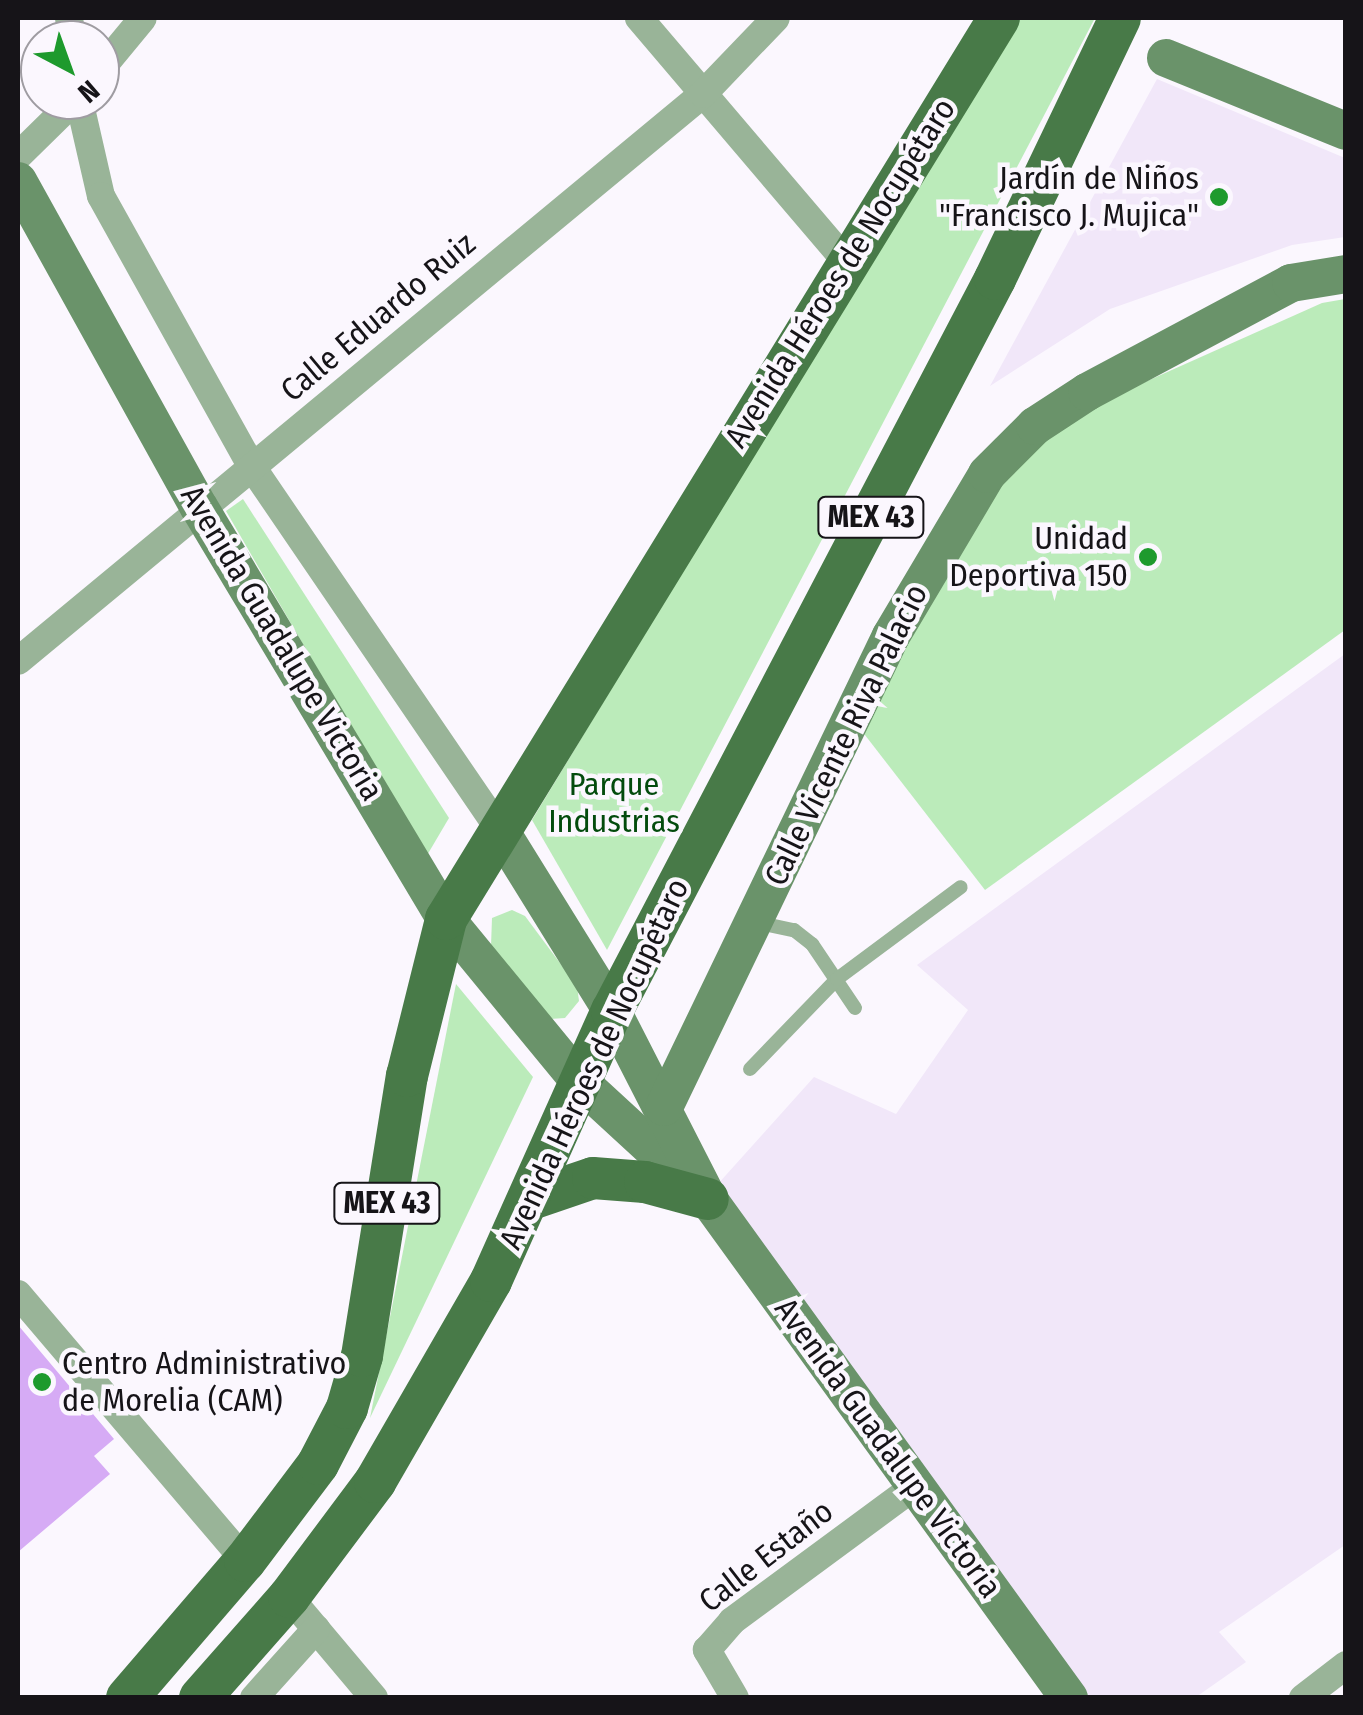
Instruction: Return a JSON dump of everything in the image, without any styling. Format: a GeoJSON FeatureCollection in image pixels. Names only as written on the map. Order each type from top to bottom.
{"type":"FeatureCollection","features":[{"type":"Feature","properties":{"kind":"main road","name":"Avenida Héroes de Nocupétaro"},"geometry":{"type":"LineString","coordinates":[[128,1698],[246,1561],[318,1464],[346,1408],[362,1356],[407,1076],[446,920],[845,260],[999,18]]}},
{"type":"Feature","properties":{"kind":"main road","name":"Avenida Héroes de Nocupétaro"},"geometry":{"type":"LineString","coordinates":[[200,1698],[302,1613],[531,1198],[612,1011],[995,279],[1120,18]]}},
{"type":"Feature","properties":{"kind":"main road"},"geometry":{"type":"LineString","coordinates":[[531,1198],[593,1178],[645,1182],[708,1199]]}},
{"type":"Feature","properties":{"kind":"street"},"geometry":{"type":"LineString","coordinates":[[120,46],[143,18]]}},
{"type":"Feature","properties":{"kind":"street"},"geometry":{"type":"LineString","coordinates":[[638,18],[845,260]]}},
{"type":"Feature","properties":{"kind":"street","name":"Calle Eduardo Ruiz"},"geometry":{"type":"LineString","coordinates":[[18,661],[702,94],[776,18]]}},
{"type":"Feature","properties":{"kind":"street"},"geometry":{"type":"LineString","coordinates":[[1166,58],[1346,131]]}},
{"type":"Feature","properties":{"kind":"street"},"geometry":{"type":"LineString","coordinates":[[18,156],[56,120]]}},
{"type":"Feature","properties":{"kind":"street","name":"Avenida Guadalupe Victoria"},"geometry":{"type":"LineString","coordinates":[[82,120],[100,196],[252,467],[501,832],[612,1011],[664,1106],[708,1199],[1068,1698]]}},
{"type":"Feature","properties":{"kind":"street","name":"Avenida Guadalupe Victoria"},"geometry":{"type":"LineString","coordinates":[[18,181],[200,507],[446,920],[580,1082],[708,1199]]}},
{"type":"Feature","properties":{"kind":"street","name":"Calle Vicente Riva Palacio"},"geometry":{"type":"LineString","coordinates":[[664,1106],[891,636],[987,474],[1035,426],[1087,392],[1291,284],[1346,274]]}},
{"type":"Feature","properties":{"kind":"street"},"geometry":{"type":"LineString","coordinates":[[18,1294],[246,1561]]}},
{"type":"Feature","properties":{"kind":"street","name":"Calle Estaño"},"geometry":{"type":"LineString","coordinates":[[735,1698],[706,1650],[732,1621],[915,1486]]}},
{"type":"Feature","properties":{"kind":"street"},"geometry":{"type":"LineString","coordinates":[[254,1698],[302,1613],[374,1698]]}},
{"type":"Feature","properties":{"kind":"street"},"geometry":{"type":"LineString","coordinates":[[1303,1698],[1346,1665]]}},
{"type":"Feature","properties":{"kind":"lane"},"geometry":{"type":"LineString","coordinates":[[750,1068],[837,979],[961,886]]}},
{"type":"Feature","properties":{"kind":"lane"},"geometry":{"type":"LineString","coordinates":[[755,922],[794,930],[837,979],[855,1008]]}},
{"type":"Feature","properties":{"kind":"shaded area","name":"Jardín de Niños \"Francisco J. Mujica\""},"geometry":{"type":"Polygon","coordinates":[[[1157,79],[1345,158],[1345,237],[1292,245],[1110,309],[990,386],[1157,79]]]}},
{"type":"Feature","properties":{"kind":"shaded area"},"geometry":{"type":"Polygon","coordinates":[[[1345,654],[1345,1545],[1219,1632],[1246,1662],[1196,1697],[1080,1697],[717,1185],[814,1077],[896,1114],[968,1010],[917,965],[1345,654]]]}},
{"type":"Feature","properties":{"kind":"green space","name":"Parque Industrias"},"geometry":{"type":"Polygon","coordinates":[[[1016,18],[1095,18],[607,950],[532,820],[1016,18]]]}},
{"type":"Feature","properties":{"kind":"green space","name":"Unidad Deportiva 150"},"geometry":{"type":"Polygon","coordinates":[[[1345,299],[1345,630],[985,890],[858,726],[991,483],[1071,415],[1322,303],[1345,299]]]}},
{"type":"Feature","properties":{"kind":"green space"},"geometry":{"type":"Polygon","coordinates":[[[243,499],[449,818],[426,857],[226,511],[243,499]]]}},
{"type":"Feature","properties":{"kind":"green space"},"geometry":{"type":"Polygon","coordinates":[[[512,910],[525,916],[577,986],[579,1001],[565,1018],[550,1019],[491,946],[492,918],[512,910]]]}},
{"type":"Feature","properties":{"kind":"green space"},"geometry":{"type":"Polygon","coordinates":[[[456,984],[533,1077],[370,1418],[456,984]]]}},
{"type":"Feature","properties":{"kind":"building","name":"Centro Administrativo de Morelia (CAM)"},"geometry":{"type":"Polygon","coordinates":[[[18,1325],[114,1439],[94,1456],[110,1474],[18,1552],[18,1325]]]}},
{"type":"Feature","properties":{"kind":"place","name":"Jardín de Niños \"Francisco J. Mujica\""},"geometry":{"type":"Point","coordinates":[1219,197]}},
{"type":"Feature","properties":{"kind":"place","name":"Unidad Deportiva 150"},"geometry":{"type":"Point","coordinates":[1148,557]}},
{"type":"Feature","properties":{"kind":"place","name":"Centro Administrativo de Morelia (CAM)"},"geometry":{"type":"Point","coordinates":[42,1382]}}]}
